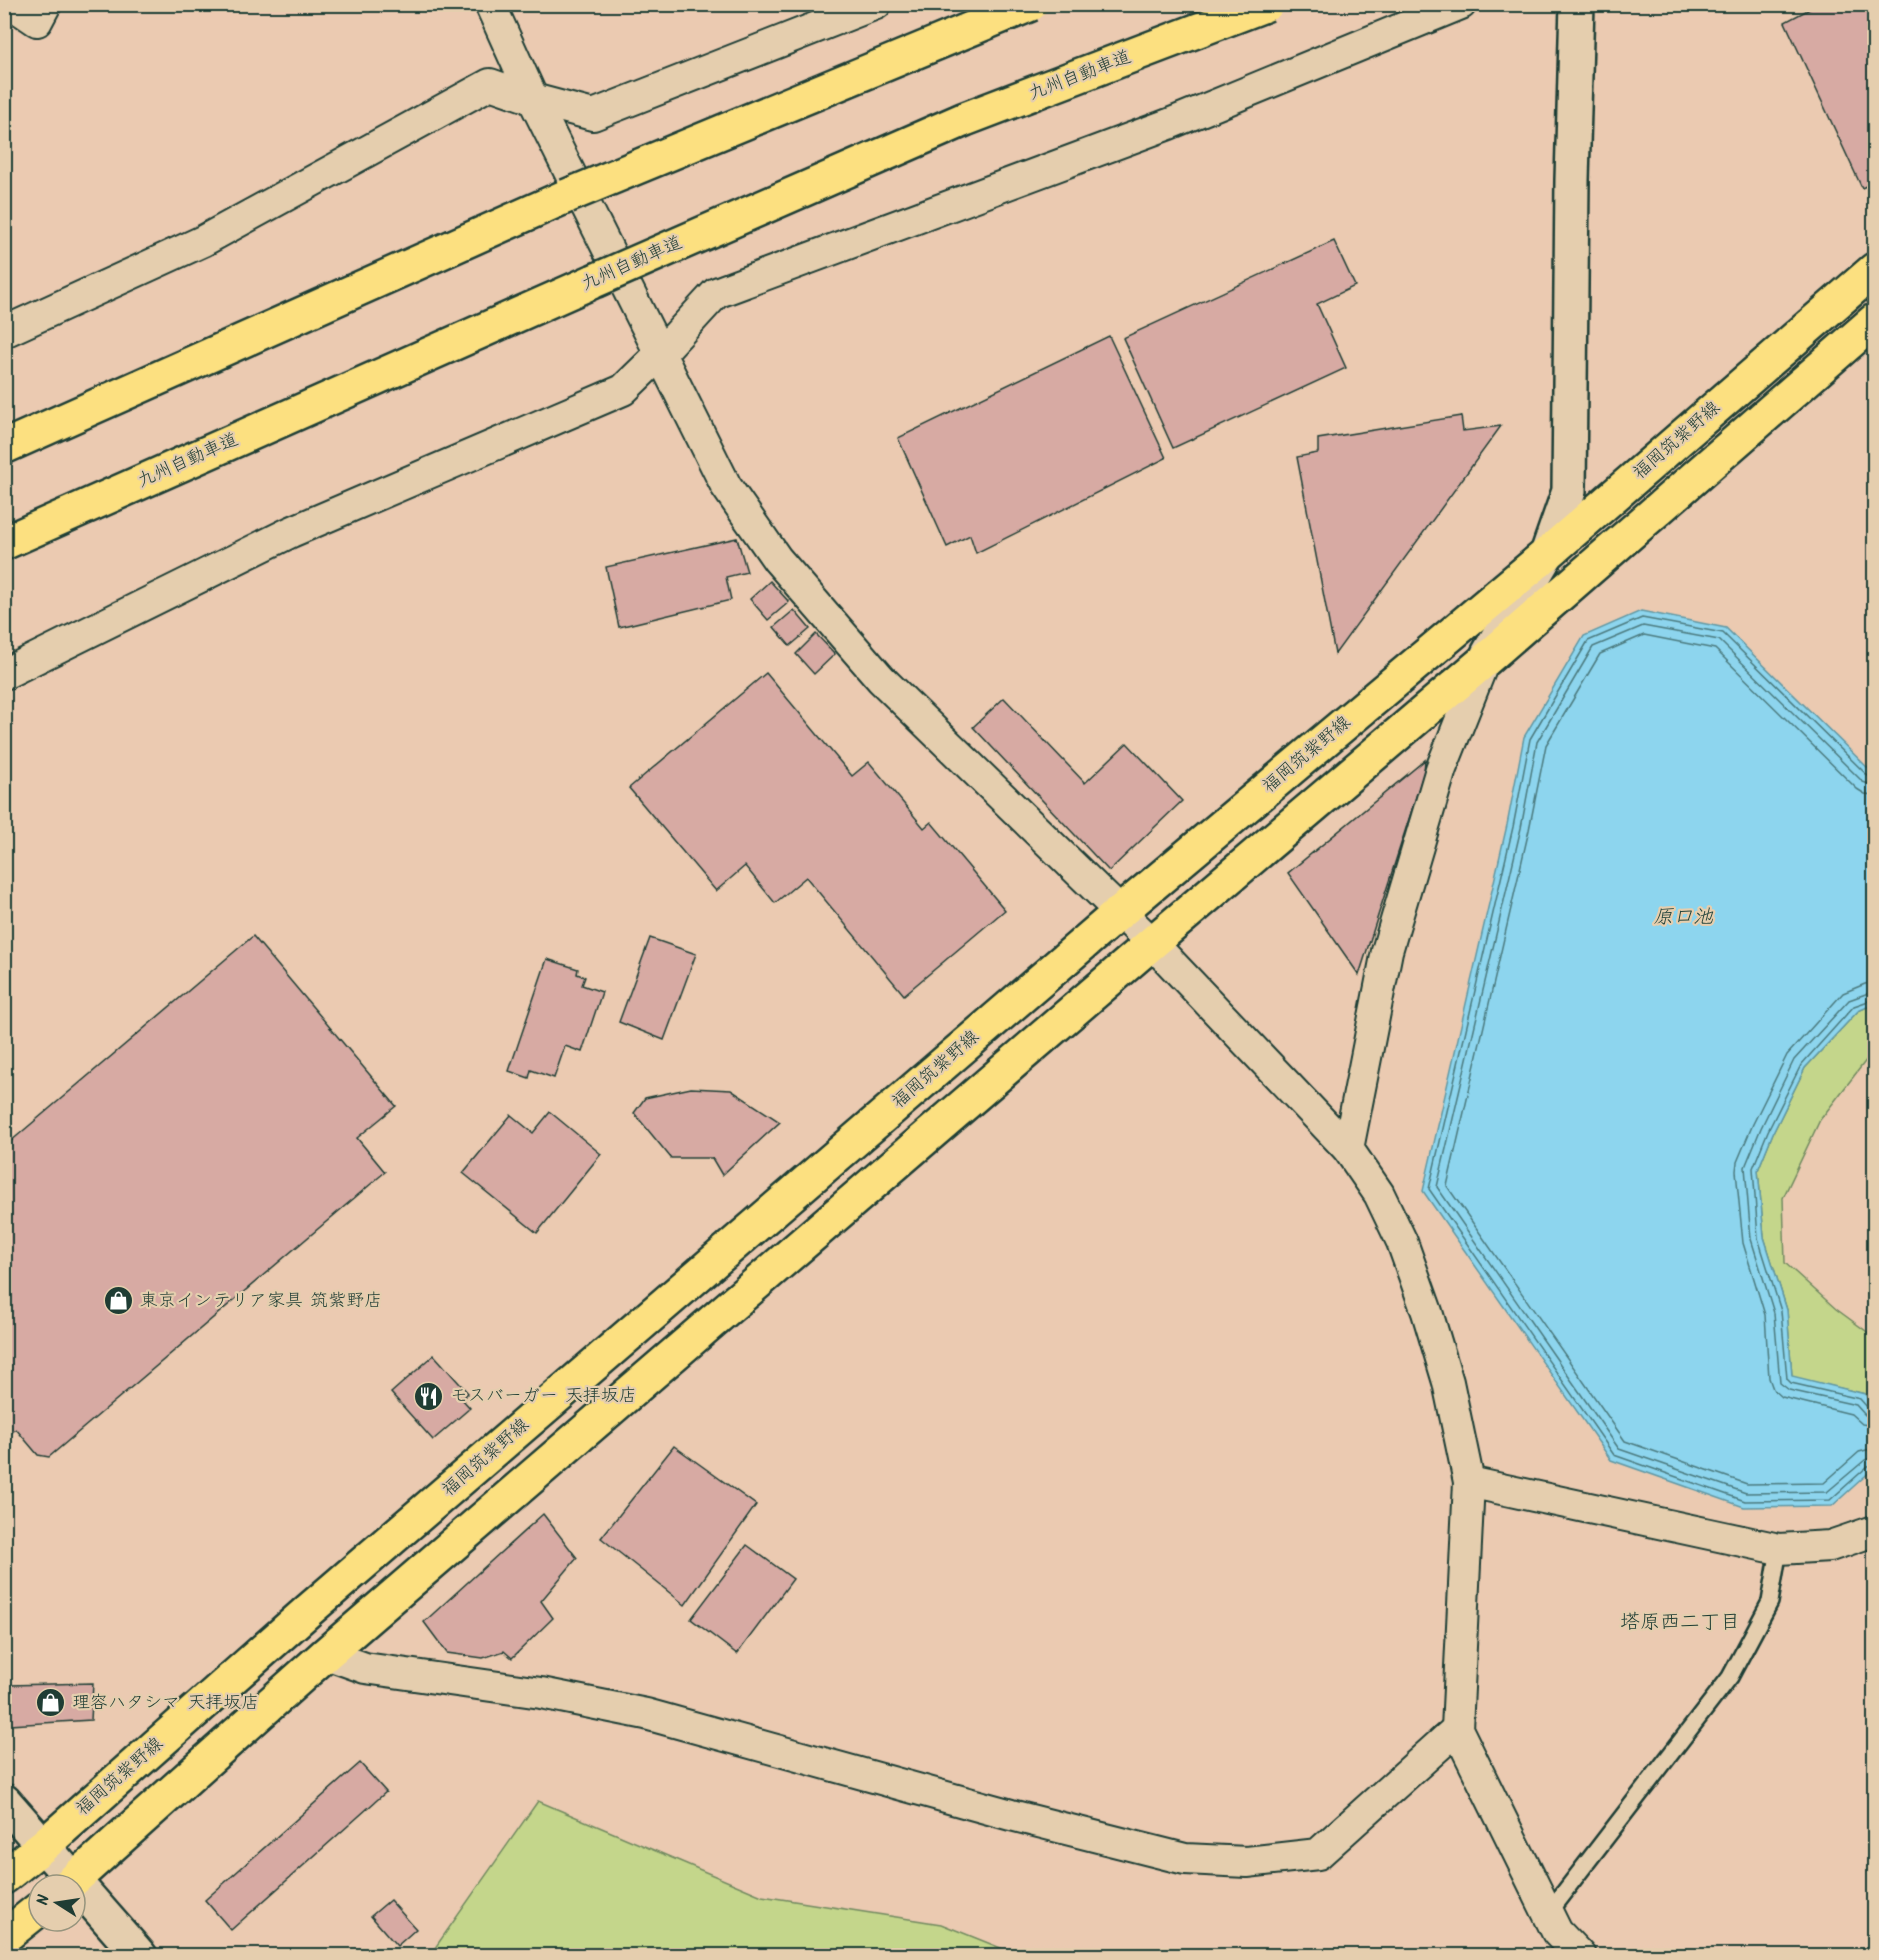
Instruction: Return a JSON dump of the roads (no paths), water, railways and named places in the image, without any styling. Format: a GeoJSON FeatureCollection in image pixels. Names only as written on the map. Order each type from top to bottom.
{"type":"FeatureCollection","features":[{"type":"Feature","properties":{"kind":"main road"},"geometry":{"type":"LineString","coordinates":[[4,447],[567,196],[1031,4]]}},
{"type":"Feature","properties":{"kind":"main road","name":"九州自動車道"},"geometry":{"type":"LineString","coordinates":[[4,543],[594,280],[965,119],[1267,4]]}},
{"type":"Feature","properties":{"kind":"main road","name":"福岡筑紫野線"},"geometry":{"type":"LineString","coordinates":[[4,1877],[43,1846],[309,1610],[1120,912],[1547,554],[1875,270]]}},
{"type":"Feature","properties":{"kind":"main road"},"geometry":{"type":"LineString","coordinates":[[82,1873],[326,1654],[1152,943],[1484,661],[1875,321]]}},
{"type":"Feature","properties":{"kind":"main road"},"geometry":{"type":"LineString","coordinates":[[4,1937],[27,1919]]}},
{"type":"Feature","properties":{"kind":"street"},"geometry":{"type":"LineString","coordinates":[[12,4],[37,21],[46,4]]}},
{"type":"Feature","properties":{"kind":"street"},"geometry":{"type":"LineString","coordinates":[[490,4],[533,99],[726,486],[777,559],[881,679],[1152,943],[1348,1149],[1378,1194],[1402,1242],[1420,1292],[1448,1382],[1469,1482],[1457,1729],[1557,1932],[1580,1956]]}},
{"type":"Feature","properties":{"kind":"street"},"geometry":{"type":"LineString","coordinates":[[4,332],[203,241],[490,84],[533,99],[593,115],[876,4]]}},
{"type":"Feature","properties":{"kind":"street"},"geometry":{"type":"LineString","coordinates":[[4,674],[291,532],[623,390],[716,293],[1168,124],[1461,4]]}},
{"type":"Feature","properties":{"kind":"street"},"geometry":{"type":"LineString","coordinates":[[1348,1149],[1390,939],[1441,769],[1484,661],[1547,554],[1569,491],[1572,180],[1577,4]]}},
{"type":"Feature","properties":{"kind":"street"},"geometry":{"type":"LineString","coordinates":[[1469,1482],[1779,1549],[1830,1546],[1875,1531]]}},
{"type":"Feature","properties":{"kind":"street"},"geometry":{"type":"LineString","coordinates":[[326,1654],[365,1668],[541,1693],[646,1714],[1011,1815],[1185,1859],[1247,1862],[1318,1854],[1457,1729]]}},
{"type":"Feature","properties":{"kind":"street"},"geometry":{"type":"LineString","coordinates":[[4,1800],[63,1873]]}},
{"type":"Feature","properties":{"kind":"street"},"geometry":{"type":"LineString","coordinates":[[87,1900],[140,1956]]}},
{"type":"Feature","properties":{"kind":"lane"},"geometry":{"type":"LineString","coordinates":[[1548,1913],[1731,1677],[1770,1602],[1779,1549]]}},
{"type":"Feature","properties":{"kind":"water","name":"原口池"},"geometry":{"type":"Polygon","coordinates":[[[1641,611],[1726,628],[1874,774],[1874,1004],[1858,1011],[1805,1068],[1773,1133],[1758,1170],[1764,1237],[1787,1310],[1792,1376],[1865,1394],[1874,1407],[1874,1468],[1832,1506],[1744,1507],[1611,1460],[1423,1191],[1507,825],[1524,737],[1584,636],[1641,611]]]}},
{"type":"Feature","properties":{"kind":"place","name":"東京インテリア家具 筑紫野店"},"geometry":{"type":"Point","coordinates":[119,1301]}},
{"type":"Feature","properties":{"kind":"place","name":"モスバーガー 天拝坂店"},"geometry":{"type":"Point","coordinates":[429,1396]}},
{"type":"Feature","properties":{"kind":"place","name":"理容ハタシマ 天拝坂店"},"geometry":{"type":"Point","coordinates":[51,1703]}},
{"type":"Feature","properties":{"kind":"district","name":"塔原西二丁目"},"geometry":{"type":"Point","coordinates":[1680,1623]}}]}
